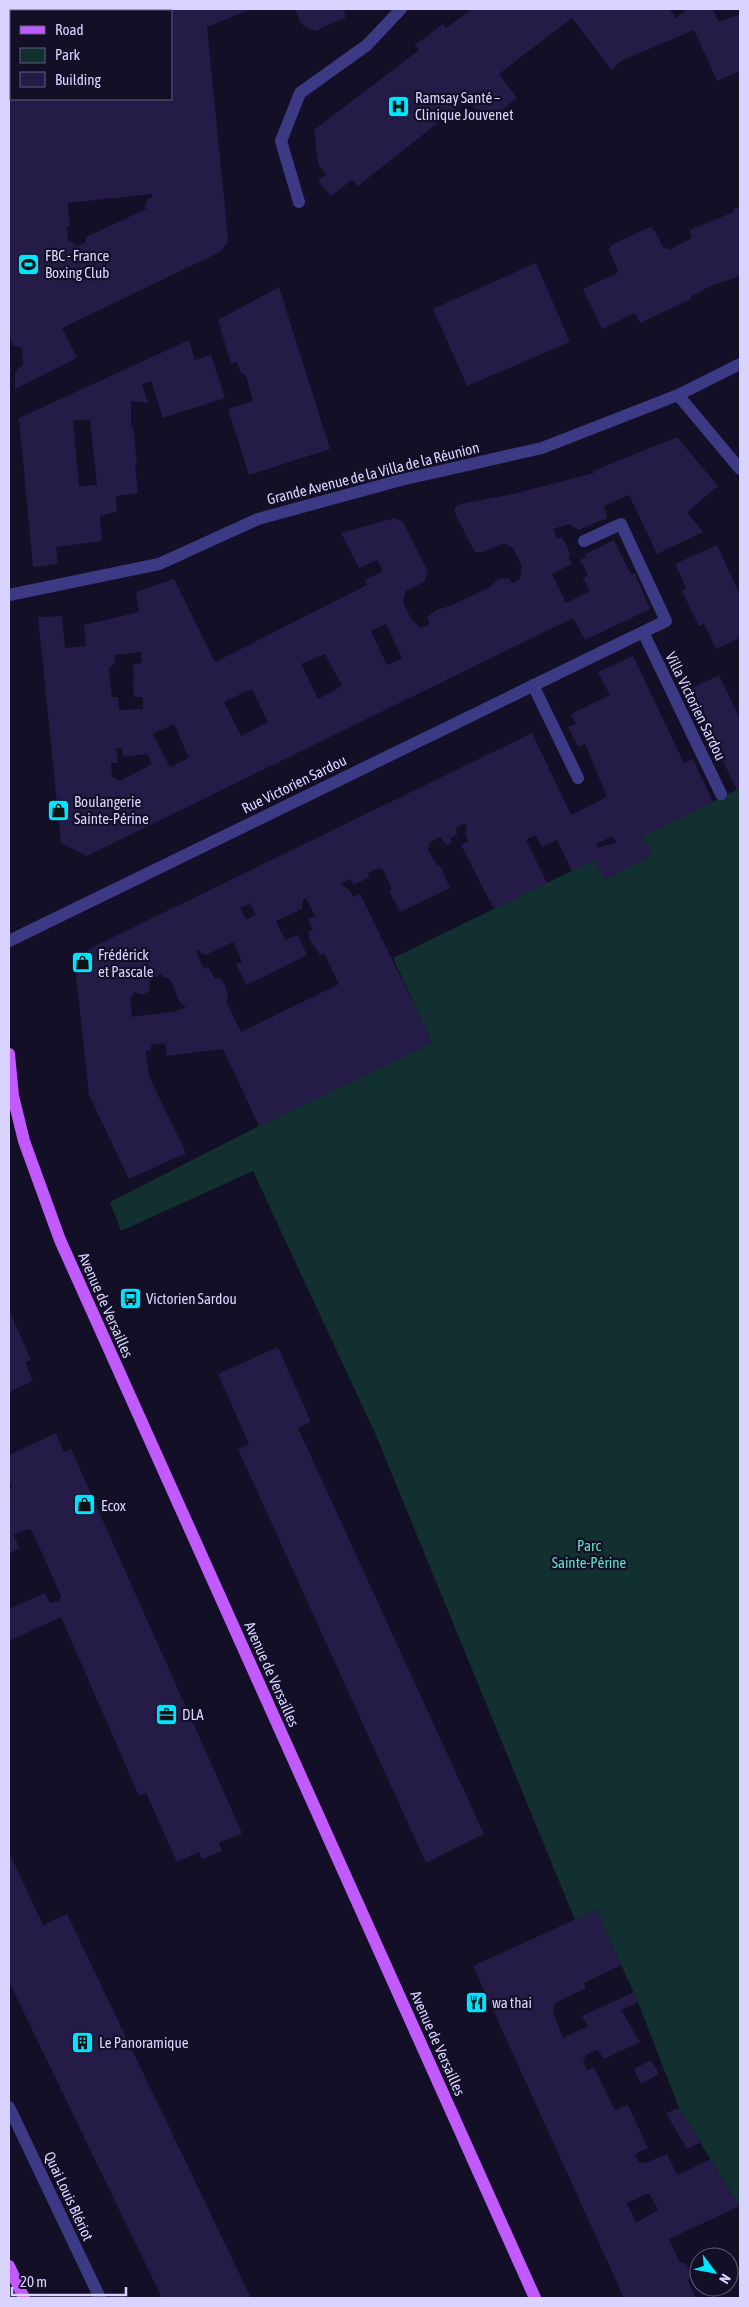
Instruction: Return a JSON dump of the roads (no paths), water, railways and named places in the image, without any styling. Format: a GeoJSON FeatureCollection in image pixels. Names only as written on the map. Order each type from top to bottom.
{"type":"FeatureCollection","features":[{"type":"Feature","properties":{"kind":"main road","name":"Avenue de Versailles"},"geometry":{"type":"LineString","coordinates":[[9,1054],[13,1096],[24,1141],[60,1240],[535,2298]]}},
{"type":"Feature","properties":{"kind":"main road"},"geometry":{"type":"LineString","coordinates":[[9,2266],[24,2298]]}},
{"type":"Feature","properties":{"kind":"street"},"geometry":{"type":"LineString","coordinates":[[299,202],[281,142],[300,93],[367,45],[401,9]]}},
{"type":"Feature","properties":{"kind":"street","name":"Grande Avenue de la Villa de la Réunion"},"geometry":{"type":"LineString","coordinates":[[9,595],[159,564],[258,520],[401,480],[542,448],[678,396],[740,364]]}},
{"type":"Feature","properties":{"kind":"street"},"geometry":{"type":"LineString","coordinates":[[678,396],[740,469]]}},
{"type":"Feature","properties":{"kind":"street"},"geometry":{"type":"LineString","coordinates":[[584,541],[621,524],[666,621],[643,632]]}},
{"type":"Feature","properties":{"kind":"street","name":"Rue Victorien Sardou"},"geometry":{"type":"LineString","coordinates":[[9,941],[643,632]]}},
{"type":"Feature","properties":{"kind":"street","name":"Villa Victorien Sardou"},"geometry":{"type":"LineString","coordinates":[[643,632],[721,794]]}},
{"type":"Feature","properties":{"kind":"street"},"geometry":{"type":"LineString","coordinates":[[533,684],[578,778]]}},
{"type":"Feature","properties":{"kind":"street","name":"Quai Louis Blériot"},"geometry":{"type":"LineString","coordinates":[[9,2107],[100,2298]]}},
{"type":"Feature","properties":{"kind":"place","name":"Ramsay Santé – Clinique Jouvenet"},"geometry":{"type":"Point","coordinates":[399,106]}},
{"type":"Feature","properties":{"kind":"place","name":"FBC - France Boxing Club"},"geometry":{"type":"Point","coordinates":[29,264]}},
{"type":"Feature","properties":{"kind":"place","name":"Boulangerie Sainte-Périne"},"geometry":{"type":"Point","coordinates":[58,810]}},
{"type":"Feature","properties":{"kind":"place","name":"Frédérick et Pascale"},"geometry":{"type":"Point","coordinates":[82,963]}},
{"type":"Feature","properties":{"kind":"place","name":"Victorien Sardou"},"geometry":{"type":"Point","coordinates":[130,1298]}},
{"type":"Feature","properties":{"kind":"place","name":"Ecox"},"geometry":{"type":"Point","coordinates":[85,1505]}},
{"type":"Feature","properties":{"kind":"place","name":"DLA"},"geometry":{"type":"Point","coordinates":[166,1714]}},
{"type":"Feature","properties":{"kind":"place","name":"wa thai"},"geometry":{"type":"Point","coordinates":[476,2002]}},
{"type":"Feature","properties":{"kind":"place","name":"Le Panoramique"},"geometry":{"type":"Point","coordinates":[83,2042]}},
{"type":"Feature","properties":{"kind":"park label","name":"Parc Sainte-Périne"},"geometry":{"type":"Point","coordinates":[589,1554]}}]}
